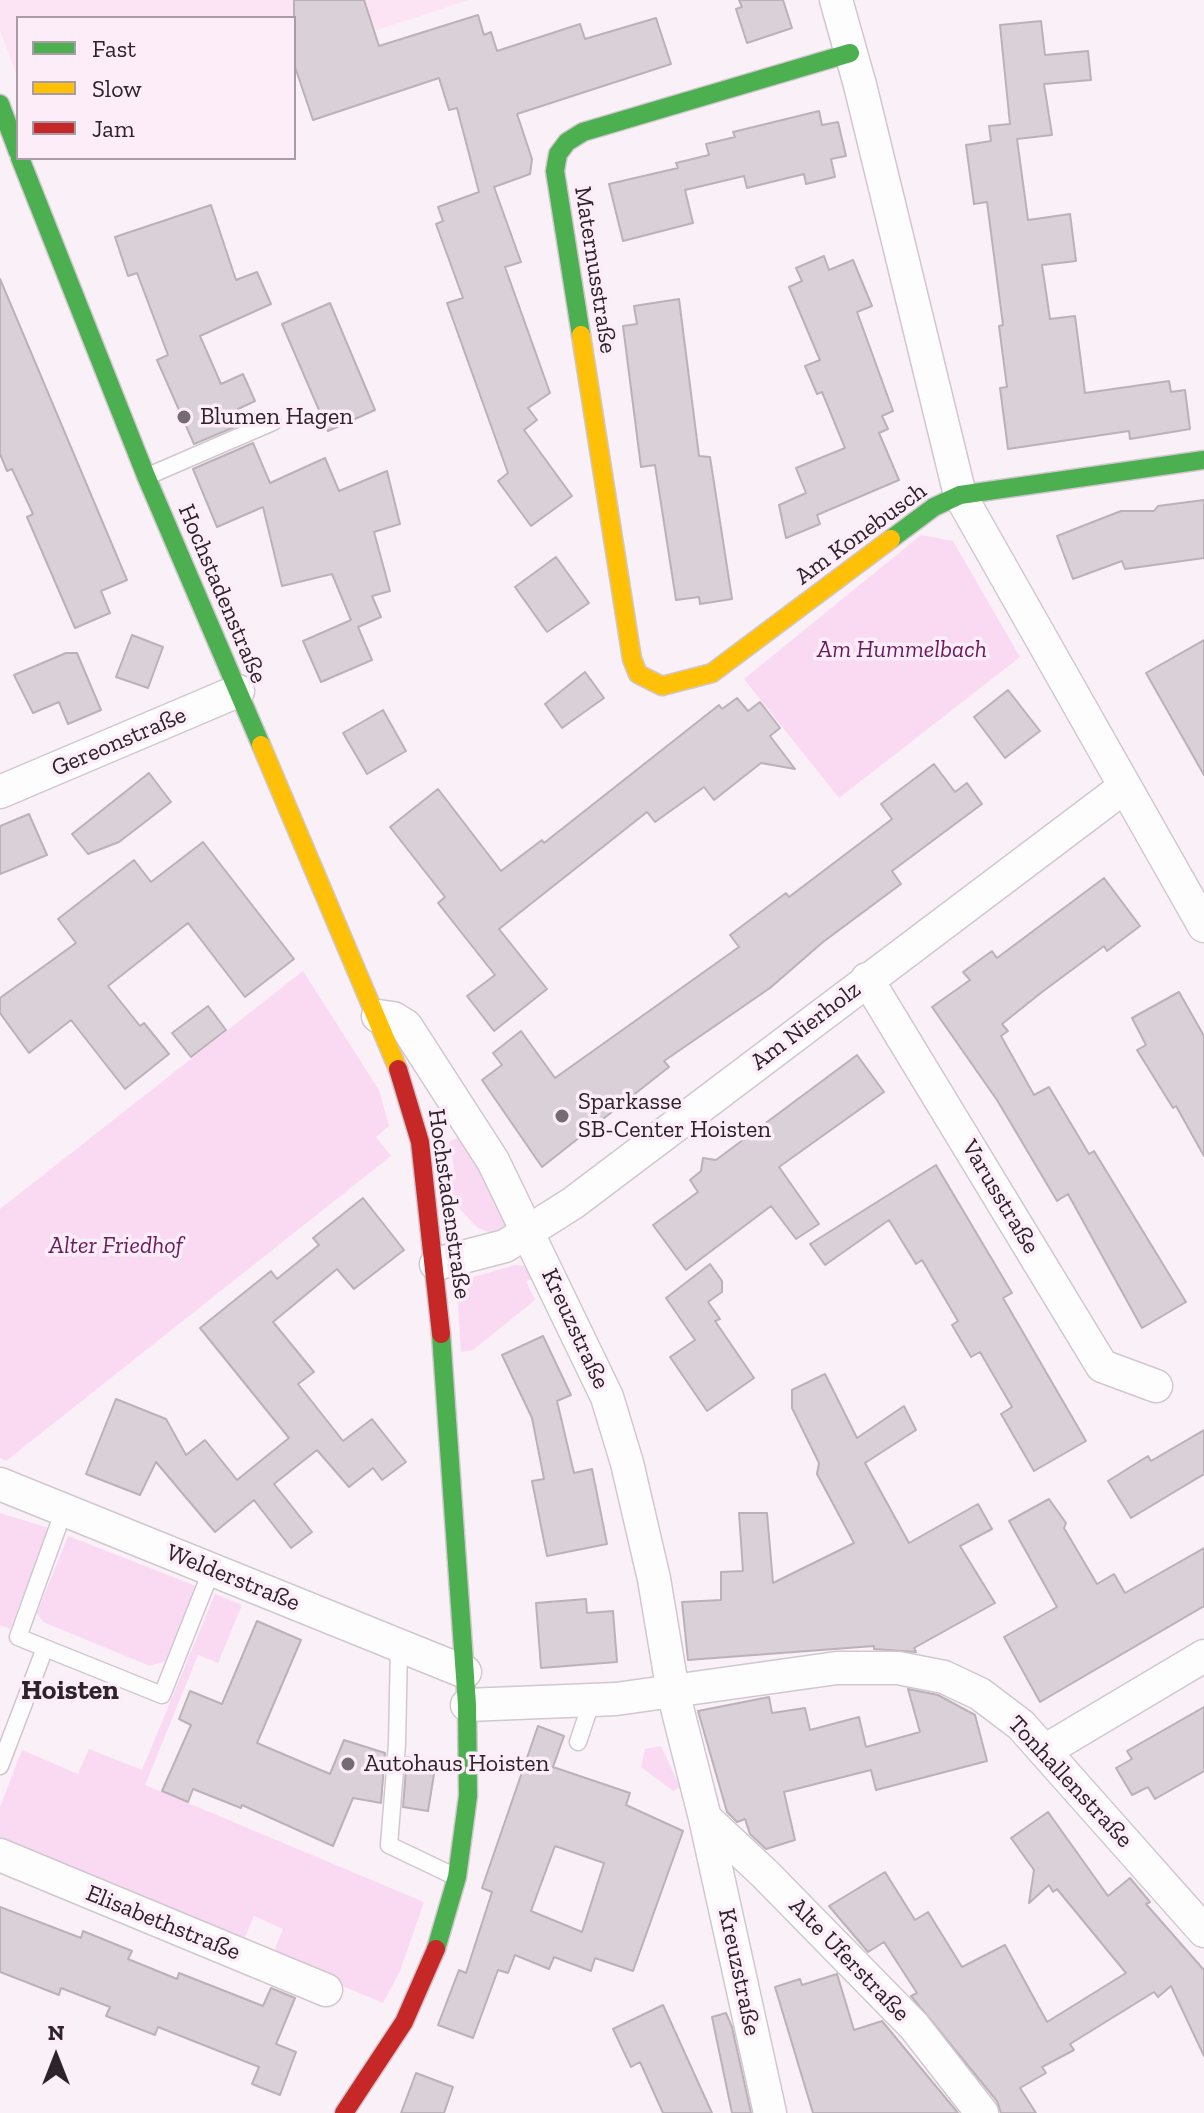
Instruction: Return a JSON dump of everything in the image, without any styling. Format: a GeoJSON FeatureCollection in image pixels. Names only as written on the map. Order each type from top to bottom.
{"type":"FeatureCollection","features":[{"type":"Feature","properties":{"kind":"main road","name":"Maternusstraße"},"geometry":{"type":"LineString","coordinates":[[662,686],[638,674],[632,659],[555,171],[558,154],[567,142],[583,132],[850,53]]}},
{"type":"Feature","properties":{"kind":"main road"},"geometry":{"type":"LineString","coordinates":[[0,104],[16,147]]}},
{"type":"Feature","properties":{"kind":"main road","name":"Hochstadenstraße"},"geometry":{"type":"LineString","coordinates":[[21,160],[146,476],[378,1016],[410,1099],[420,1142],[436,1264],[467,1705],[468,1796],[457,1877],[438,1944],[404,2022],[350,2110]]}},
{"type":"Feature","properties":{"kind":"main road","name":"Am Konebusch"},"geometry":{"type":"LineString","coordinates":[[662,686],[712,673],[934,507],[960,495],[1204,460]]}},
{"type":"Feature","properties":{"kind":"street"},"geometry":{"type":"LineString","coordinates":[[836,0],[960,495],[1123,788],[1204,926]]}},
{"type":"Feature","properties":{"kind":"street","name":"Gereonstraße"},"geometry":{"type":"LineString","coordinates":[[0,792],[238,691]]}},
{"type":"Feature","properties":{"kind":"street","name":"Am Nierholz"},"geometry":{"type":"LineString","coordinates":[[436,1264],[505,1246],[573,1203],[1123,788]]}},
{"type":"Feature","properties":{"kind":"street","name":"Varusstraße"},"geometry":{"type":"LineString","coordinates":[[867,979],[1102,1366],[1156,1386]]}},
{"type":"Feature","properties":{"kind":"street","name":"Kreuzstraße"},"geometry":{"type":"LineString","coordinates":[[378,1016],[393,1018],[406,1026],[493,1161],[530,1231],[607,1397],[627,1463],[654,1579],[673,1692],[705,1818],[770,2113]]}},
{"type":"Feature","properties":{"kind":"street","name":"Welderstraße"},"geometry":{"type":"LineString","coordinates":[[0,1484],[465,1672]]}},
{"type":"Feature","properties":{"kind":"street"},"geometry":{"type":"LineString","coordinates":[[1046,1750],[1204,1656]]}},
{"type":"Feature","properties":{"kind":"street","name":"Tonhallenstraße"},"geometry":{"type":"LineString","coordinates":[[673,1692],[837,1668],[925,1672],[980,1694],[1021,1725],[1046,1750],[1204,1931]]}},
{"type":"Feature","properties":{"kind":"street"},"geometry":{"type":"LineString","coordinates":[[467,1705],[592,1700],[673,1692]]}},
{"type":"Feature","properties":{"kind":"street","name":"Alte Uferstraße"},"geometry":{"type":"LineString","coordinates":[[705,1818],[765,1874],[914,2026],[982,2113]]}},
{"type":"Feature","properties":{"kind":"street","name":"Elisabethstraße"},"geometry":{"type":"LineString","coordinates":[[0,1855],[326,1990]]}},
{"type":"Feature","properties":{"kind":"lane"},"geometry":{"type":"LineString","coordinates":[[146,476],[273,422]]}},
{"type":"Feature","properties":{"kind":"lane"},"geometry":{"type":"LineString","coordinates":[[64,1510],[18,1637],[162,1695],[212,1569]]}},
{"type":"Feature","properties":{"kind":"lane"},"geometry":{"type":"LineString","coordinates":[[399,1646],[397,1744],[389,1845],[457,1877]]}},
{"type":"Feature","properties":{"kind":"lane"},"geometry":{"type":"LineString","coordinates":[[0,1766],[45,1648]]}},
{"type":"Feature","properties":{"kind":"lane"},"geometry":{"type":"LineString","coordinates":[[578,1742],[592,1700]]}},
{"type":"Feature","properties":{"kind":"shaded area"},"geometry":{"type":"Polygon","coordinates":[[[0,0],[469,0],[296,56],[296,16],[16,16],[16,73],[0,31],[0,0]]]}},
{"type":"Feature","properties":{"kind":"green space","name":"Am Hummelbach"},"geometry":{"type":"Polygon","coordinates":[[[921,535],[953,541],[1020,657],[839,798],[744,679],[921,535]]]}},
{"type":"Feature","properties":{"kind":"green space","name":"Alter Friedhof"},"geometry":{"type":"Polygon","coordinates":[[[303,971],[379,1090],[389,1126],[376,1137],[391,1156],[6,1461],[0,1458],[0,1209],[303,971]]]}},
{"type":"Feature","properties":{"kind":"green space"},"geometry":{"type":"Polygon","coordinates":[[[465,1134],[519,1226],[507,1232],[491,1233],[478,1228],[453,1202],[445,1175],[455,1173],[449,1142],[465,1134]]]}},
{"type":"Feature","properties":{"kind":"green space"},"geometry":{"type":"Polygon","coordinates":[[[515,1265],[525,1266],[536,1278],[526,1281],[535,1300],[473,1350],[461,1352],[457,1289],[470,1278],[515,1265]]]}},
{"type":"Feature","properties":{"kind":"green space"},"geometry":{"type":"Polygon","coordinates":[[[0,1513],[49,1528],[10,1629],[0,1625],[0,1513]]]}},
{"type":"Feature","properties":{"kind":"green space"},"geometry":{"type":"Polygon","coordinates":[[[68,1536],[196,1586],[165,1661],[150,1666],[43,1622],[37,1613],[68,1536]]]}},
{"type":"Feature","properties":{"kind":"green space"},"geometry":{"type":"Polygon","coordinates":[[[215,1594],[242,1605],[218,1663],[198,1655],[145,1785],[424,1902],[400,1971],[383,2003],[272,1956],[283,1929],[254,1916],[241,1946],[0,1846],[0,1807],[22,1750],[78,1774],[89,1749],[142,1770],[215,1594]]]}},
{"type":"Feature","properties":{"kind":"green space"},"geometry":{"type":"Polygon","coordinates":[[[661,1746],[680,1787],[673,1791],[641,1767],[645,1749],[661,1746]]]}},
{"type":"Feature","properties":{"kind":"building"},"geometry":{"type":"Polygon","coordinates":[[[294,0],[364,0],[379,46],[478,15],[484,35],[491,32],[497,51],[580,24],[585,39],[656,18],[671,64],[517,114],[532,159],[530,174],[494,187],[521,262],[505,267],[550,393],[528,408],[537,420],[524,430],[572,496],[531,526],[498,481],[508,473],[447,303],[463,298],[436,224],[443,221],[438,207],[479,192],[457,108],[449,110],[439,78],[313,120],[296,70],[294,0]]]}},
{"type":"Feature","properties":{"kind":"building"},"geometry":{"type":"Polygon","coordinates":[[[739,0],[783,0],[792,28],[747,43],[736,9],[742,7],[739,0]]]}},
{"type":"Feature","properties":{"kind":"building"},"geometry":{"type":"Polygon","coordinates":[[[1041,21],[1045,55],[1088,51],[1091,80],[1044,84],[1052,135],[1017,139],[1028,220],[1070,214],[1076,261],[1042,265],[1050,319],[1075,316],[1085,393],[1169,381],[1171,392],[1185,390],[1190,429],[1130,439],[1129,431],[1008,449],[1000,388],[1007,387],[999,326],[1003,325],[987,202],[974,204],[966,145],[991,141],[989,126],[1010,124],[1000,25],[1041,21]]]}},
{"type":"Feature","properties":{"kind":"building"},"geometry":{"type":"Polygon","coordinates":[[[819,111],[822,125],[838,122],[846,156],[831,159],[835,177],[806,184],[804,174],[747,188],[744,176],[685,190],[693,223],[623,241],[609,184],[678,168],[676,163],[709,155],[706,144],[735,137],[733,132],[819,111]]]}},
{"type":"Feature","properties":{"kind":"building"},"geometry":{"type":"Polygon","coordinates":[[[211,205],[236,280],[257,272],[271,304],[200,336],[221,384],[243,374],[255,401],[238,409],[244,423],[194,444],[157,360],[168,355],[137,273],[128,276],[115,237],[211,205]]]}},
{"type":"Feature","properties":{"kind":"building"},"geometry":{"type":"Polygon","coordinates":[[[824,256],[829,270],[853,260],[872,306],[857,312],[893,411],[882,416],[888,429],[879,433],[899,480],[817,515],[820,524],[786,538],[779,505],[806,493],[796,468],[845,448],[822,392],[817,394],[805,366],[820,360],[789,287],[802,281],[796,268],[824,256]]]}},
{"type":"Feature","properties":{"kind":"building"},"geometry":{"type":"Polygon","coordinates":[[[0,279],[127,580],[101,591],[110,613],[75,628],[27,517],[33,514],[12,469],[7,471],[0,454],[0,279]]]}},
{"type":"Feature","properties":{"kind":"building"},"geometry":{"type":"Polygon","coordinates":[[[679,299],[699,456],[710,457],[732,599],[700,604],[699,597],[676,600],[655,465],[641,467],[623,326],[637,324],[634,306],[679,299]]]}},
{"type":"Feature","properties":{"kind":"building"},"geometry":{"type":"Polygon","coordinates":[[[330,303],[375,410],[328,431],[282,324],[330,303]]]}},
{"type":"Feature","properties":{"kind":"building"},"geometry":{"type":"Polygon","coordinates":[[[253,443],[270,483],[325,458],[339,491],[387,471],[400,524],[374,532],[390,591],[372,596],[381,617],[358,627],[372,660],[321,682],[303,641],[351,620],[332,574],[282,586],[263,507],[217,527],[193,469],[253,443]]]}},
{"type":"Feature","properties":{"kind":"building"},"geometry":{"type":"Polygon","coordinates":[[[1204,500],[1204,558],[1125,569],[1122,561],[1073,579],[1057,536],[1121,511],[1154,511],[1158,506],[1204,500]]]}},
{"type":"Feature","properties":{"kind":"building"},"geometry":{"type":"Polygon","coordinates":[[[556,557],[589,603],[547,632],[515,587],[556,557]]]}},
{"type":"Feature","properties":{"kind":"building"},"geometry":{"type":"Polygon","coordinates":[[[132,635],[163,647],[148,688],[116,677],[132,635]]]}},
{"type":"Feature","properties":{"kind":"building"},"geometry":{"type":"Polygon","coordinates":[[[1204,640],[1204,775],[1146,673],[1204,640]]]}},
{"type":"Feature","properties":{"kind":"building"},"geometry":{"type":"Polygon","coordinates":[[[66,653],[77,653],[101,710],[68,724],[59,702],[33,713],[14,675],[66,653]]]}},
{"type":"Feature","properties":{"kind":"building"},"geometry":{"type":"Polygon","coordinates":[[[585,672],[604,698],[562,728],[545,704],[585,672]]]}},
{"type":"Feature","properties":{"kind":"building"},"geometry":{"type":"Polygon","coordinates":[[[1008,690],[1040,731],[1005,758],[974,717],[1008,690]]]}},
{"type":"Feature","properties":{"kind":"building"},"geometry":{"type":"Polygon","coordinates":[[[737,698],[748,711],[760,702],[780,728],[770,736],[795,769],[761,763],[714,800],[704,787],[655,822],[647,812],[499,929],[547,989],[494,1031],[467,996],[495,975],[438,903],[445,897],[390,827],[438,789],[501,871],[542,840],[544,843],[719,705],[722,709],[737,698]]]}},
{"type":"Feature","properties":{"kind":"building"},"geometry":{"type":"Polygon","coordinates":[[[383,710],[406,751],[367,774],[343,733],[383,710]]]}},
{"type":"Feature","properties":{"kind":"building"},"geometry":{"type":"Polygon","coordinates":[[[934,764],[955,792],[967,783],[982,804],[892,871],[901,884],[823,942],[770,988],[664,1061],[669,1067],[542,1167],[482,1080],[502,1065],[493,1053],[521,1031],[555,1078],[739,947],[730,935],[786,893],[789,897],[892,819],[881,804],[934,764]]]}},
{"type":"Feature","properties":{"kind":"building"},"geometry":{"type":"Polygon","coordinates":[[[149,773],[171,802],[119,842],[88,854],[72,834],[149,773]]]}},
{"type":"Feature","properties":{"kind":"building"},"geometry":{"type":"Polygon","coordinates":[[[29,814],[47,855],[0,874],[0,826],[29,814]]]}},
{"type":"Feature","properties":{"kind":"building"},"geometry":{"type":"Polygon","coordinates":[[[203,842],[294,959],[245,997],[188,923],[108,986],[140,1026],[144,1023],[169,1054],[125,1089],[71,1020],[29,1053],[0,1013],[0,998],[76,943],[58,919],[134,860],[151,882],[203,842]]]}},
{"type":"Feature","properties":{"kind":"building"},"geometry":{"type":"Polygon","coordinates":[[[1104,878],[1140,926],[1107,951],[1104,946],[1042,992],[1002,1024],[1008,1031],[1001,1036],[1034,1095],[1049,1087],[1089,1154],[1094,1151],[1186,1302],[1142,1328],[1068,1194],[1057,1201],[997,1100],[932,1007],[970,980],[963,972],[992,951],[997,958],[1104,878]]]}},
{"type":"Feature","properties":{"kind":"building"},"geometry":{"type":"Polygon","coordinates":[[[1179,992],[1204,1036],[1204,1156],[1176,1106],[1173,1108],[1137,1050],[1146,1045],[1132,1018],[1179,992]]]}},
{"type":"Feature","properties":{"kind":"building"},"geometry":{"type":"Polygon","coordinates":[[[208,1006],[226,1030],[191,1057],[172,1033],[208,1006]]]}},
{"type":"Feature","properties":{"kind":"building"},"geometry":{"type":"Polygon","coordinates":[[[857,1055],[884,1092],[779,1167],[819,1224],[796,1239],[771,1206],[686,1270],[653,1225],[698,1192],[690,1180],[701,1171],[703,1158],[716,1160],[857,1055]]]}},
{"type":"Feature","properties":{"kind":"building"},"geometry":{"type":"Polygon","coordinates":[[[936,1165],[1012,1293],[1003,1298],[1086,1441],[1034,1471],[1001,1414],[1012,1407],[980,1352],[971,1357],[952,1325],[958,1321],[922,1260],[916,1264],[889,1220],[825,1265],[810,1244],[936,1165]]]}},
{"type":"Feature","properties":{"kind":"building"},"geometry":{"type":"Polygon","coordinates":[[[363,1198],[404,1250],[354,1289],[337,1269],[273,1322],[314,1372],[298,1384],[343,1441],[372,1419],[406,1462],[382,1480],[373,1468],[349,1487],[317,1450],[274,1484],[312,1532],[291,1548],[254,1500],[215,1532],[156,1462],[140,1495],[86,1474],[116,1399],[166,1419],[186,1455],[205,1440],[237,1480],[289,1438],[200,1328],[271,1271],[277,1279],[319,1245],[313,1238],[363,1198]]]}},
{"type":"Feature","properties":{"kind":"building"},"geometry":{"type":"Polygon","coordinates":[[[710,1264],[722,1281],[722,1292],[708,1302],[720,1319],[715,1321],[754,1378],[707,1411],[670,1357],[695,1340],[666,1298],[710,1264]]]}},
{"type":"Feature","properties":{"kind":"building"},"geometry":{"type":"Polygon","coordinates":[[[543,1336],[571,1395],[557,1401],[574,1473],[592,1469],[607,1544],[547,1556],[532,1481],[544,1479],[532,1418],[502,1355],[543,1336]]]}},
{"type":"Feature","properties":{"kind":"building"},"geometry":{"type":"Polygon","coordinates":[[[825,1374],[857,1438],[904,1406],[916,1430],[865,1463],[909,1543],[978,1504],[992,1529],[960,1546],[995,1603],[914,1648],[916,1652],[874,1649],[874,1646],[688,1660],[682,1602],[721,1600],[721,1572],[743,1571],[739,1513],[767,1513],[773,1583],[854,1543],[817,1474],[819,1463],[792,1408],[792,1390],[825,1374]]]}},
{"type":"Feature","properties":{"kind":"building"},"geometry":{"type":"Polygon","coordinates":[[[1204,1430],[1204,1474],[1131,1518],[1108,1481],[1148,1456],[1151,1461],[1204,1430]]]}},
{"type":"Feature","properties":{"kind":"building"},"geometry":{"type":"Polygon","coordinates":[[[1049,1499],[1066,1523],[1064,1528],[1097,1584],[1114,1574],[1125,1593],[1204,1548],[1204,1606],[1040,1702],[1004,1637],[1057,1607],[1009,1521],[1049,1499]]]}},
{"type":"Feature","properties":{"kind":"building"},"geometry":{"type":"Polygon","coordinates":[[[586,1599],[587,1613],[613,1611],[617,1662],[541,1668],[536,1603],[586,1599]]]}},
{"type":"Feature","properties":{"kind":"building"},"geometry":{"type":"Polygon","coordinates":[[[257,1621],[301,1640],[257,1743],[330,1774],[344,1740],[385,1753],[381,1803],[353,1798],[333,1846],[242,1805],[241,1808],[193,1789],[188,1802],[162,1791],[191,1725],[179,1719],[190,1691],[222,1704],[257,1621]]]}},
{"type":"Feature","properties":{"kind":"building"},"geometry":{"type":"Polygon","coordinates":[[[908,1689],[938,1695],[975,1715],[987,1761],[876,1790],[871,1770],[784,1792],[795,1840],[766,1849],[750,1834],[745,1819],[737,1822],[727,1812],[698,1711],[769,1697],[772,1713],[805,1708],[810,1730],[859,1717],[866,1747],[920,1732],[908,1689]]]}},
{"type":"Feature","properties":{"kind":"building"},"geometry":{"type":"Polygon","coordinates":[[[1204,1707],[1204,1771],[1155,1799],[1148,1787],[1132,1795],[1116,1768],[1132,1759],[1127,1751],[1204,1707]]]}},
{"type":"Feature","properties":{"kind":"building"},"geometry":{"type":"Polygon","coordinates":[[[538,1726],[564,1736],[553,1767],[630,1793],[626,1805],[683,1831],[633,1971],[595,1958],[591,1971],[554,1957],[549,1969],[515,1955],[508,1973],[498,1970],[473,2038],[438,2025],[459,1970],[466,1973],[492,1892],[482,1888],[538,1726]],[[555,1846],[531,1911],[582,1932],[604,1863],[555,1846]]]}},
{"type":"Feature","properties":{"kind":"building"},"geometry":{"type":"Polygon","coordinates":[[[407,1757],[436,1762],[428,1811],[403,1807],[407,1757]]]}},
{"type":"Feature","properties":{"kind":"building"},"geometry":{"type":"Polygon","coordinates":[[[1048,1812],[1108,1896],[1130,1878],[1150,1902],[1146,1904],[1204,1970],[1204,2056],[1171,1986],[1158,1997],[1154,1992],[1070,2044],[1074,2050],[1042,2067],[1046,2073],[1020,2088],[1036,2113],[1001,2113],[997,2101],[911,1996],[917,1993],[884,1942],[868,1952],[829,1906],[885,1872],[915,1920],[928,1912],[962,1967],[1005,1945],[1047,2022],[1126,1973],[1057,1889],[1053,1892],[1049,1885],[1029,1903],[1034,1870],[1011,1838],[1048,1812]]]}},
{"type":"Feature","properties":{"kind":"building"},"geometry":{"type":"Polygon","coordinates":[[[0,1907],[81,1938],[83,1931],[132,1951],[128,1959],[177,1979],[179,1973],[263,2006],[271,1988],[295,1998],[276,2044],[296,2052],[280,2095],[252,2084],[259,2067],[158,2027],[155,2035],[106,2016],[110,2007],[61,1988],[59,1995],[0,1972],[0,1907]]]}},
{"type":"Feature","properties":{"kind":"building"},"geometry":{"type":"Polygon","coordinates":[[[837,1974],[854,2030],[882,2021],[958,2113],[813,2113],[775,1987],[800,1979],[802,1985],[837,1974]]]}},
{"type":"Feature","properties":{"kind":"building"},"geometry":{"type":"Polygon","coordinates":[[[663,2005],[712,2113],[663,2113],[640,2062],[631,2067],[613,2029],[663,2005]]]}},
{"type":"Feature","properties":{"kind":"building"},"geometry":{"type":"Polygon","coordinates":[[[726,2013],[732,2027],[751,2113],[732,2113],[712,2017],[726,2013]]]}},
{"type":"Feature","properties":{"kind":"building"},"geometry":{"type":"Polygon","coordinates":[[[416,2073],[453,2087],[444,2113],[401,2113],[416,2073]]]}},
{"type":"Feature","properties":{"kind":"traffic: fast"},"geometry":{"type":"LineString","coordinates":[[581,335],[555,171],[558,154],[567,142],[583,132],[850,53]]}},
{"type":"Feature","properties":{"kind":"traffic: fast"},"geometry":{"type":"LineString","coordinates":[[0,104],[16,147]]}},
{"type":"Feature","properties":{"kind":"traffic: fast"},"geometry":{"type":"LineString","coordinates":[[21,160],[146,476],[261,745]]}},
{"type":"Feature","properties":{"kind":"traffic: fast"},"geometry":{"type":"LineString","coordinates":[[891,539],[934,507],[960,495],[1204,460]]}},
{"type":"Feature","properties":{"kind":"traffic: fast"},"geometry":{"type":"LineString","coordinates":[[436,1949],[457,1877],[468,1796],[467,1705],[441,1334]]}},
{"type":"Feature","properties":{"kind":"traffic: slow"},"geometry":{"type":"LineString","coordinates":[[581,335],[632,659],[638,674],[662,686],[712,673],[891,539]]}},
{"type":"Feature","properties":{"kind":"traffic: slow"},"geometry":{"type":"LineString","coordinates":[[261,745],[398,1069]]}},
{"type":"Feature","properties":{"kind":"traffic: jam"},"geometry":{"type":"LineString","coordinates":[[398,1069],[420,1142],[441,1334]]}},
{"type":"Feature","properties":{"kind":"traffic: jam"},"geometry":{"type":"LineString","coordinates":[[344,2113],[404,2022],[436,1949]]}},
{"type":"Feature","properties":{"kind":"place","name":"Blumen Hagen"},"geometry":{"type":"Point","coordinates":[184,417]}},
{"type":"Feature","properties":{"kind":"place","name":"Sparkasse SB-Center Hoisten"},"geometry":{"type":"Point","coordinates":[562,1116]}},
{"type":"Feature","properties":{"kind":"place","name":"Autohaus Hoisten"},"geometry":{"type":"Point","coordinates":[348,1764]}},
{"type":"Feature","properties":{"kind":"district","name":"Hoisten"},"geometry":{"type":"Point","coordinates":[70,1691]}}]}
